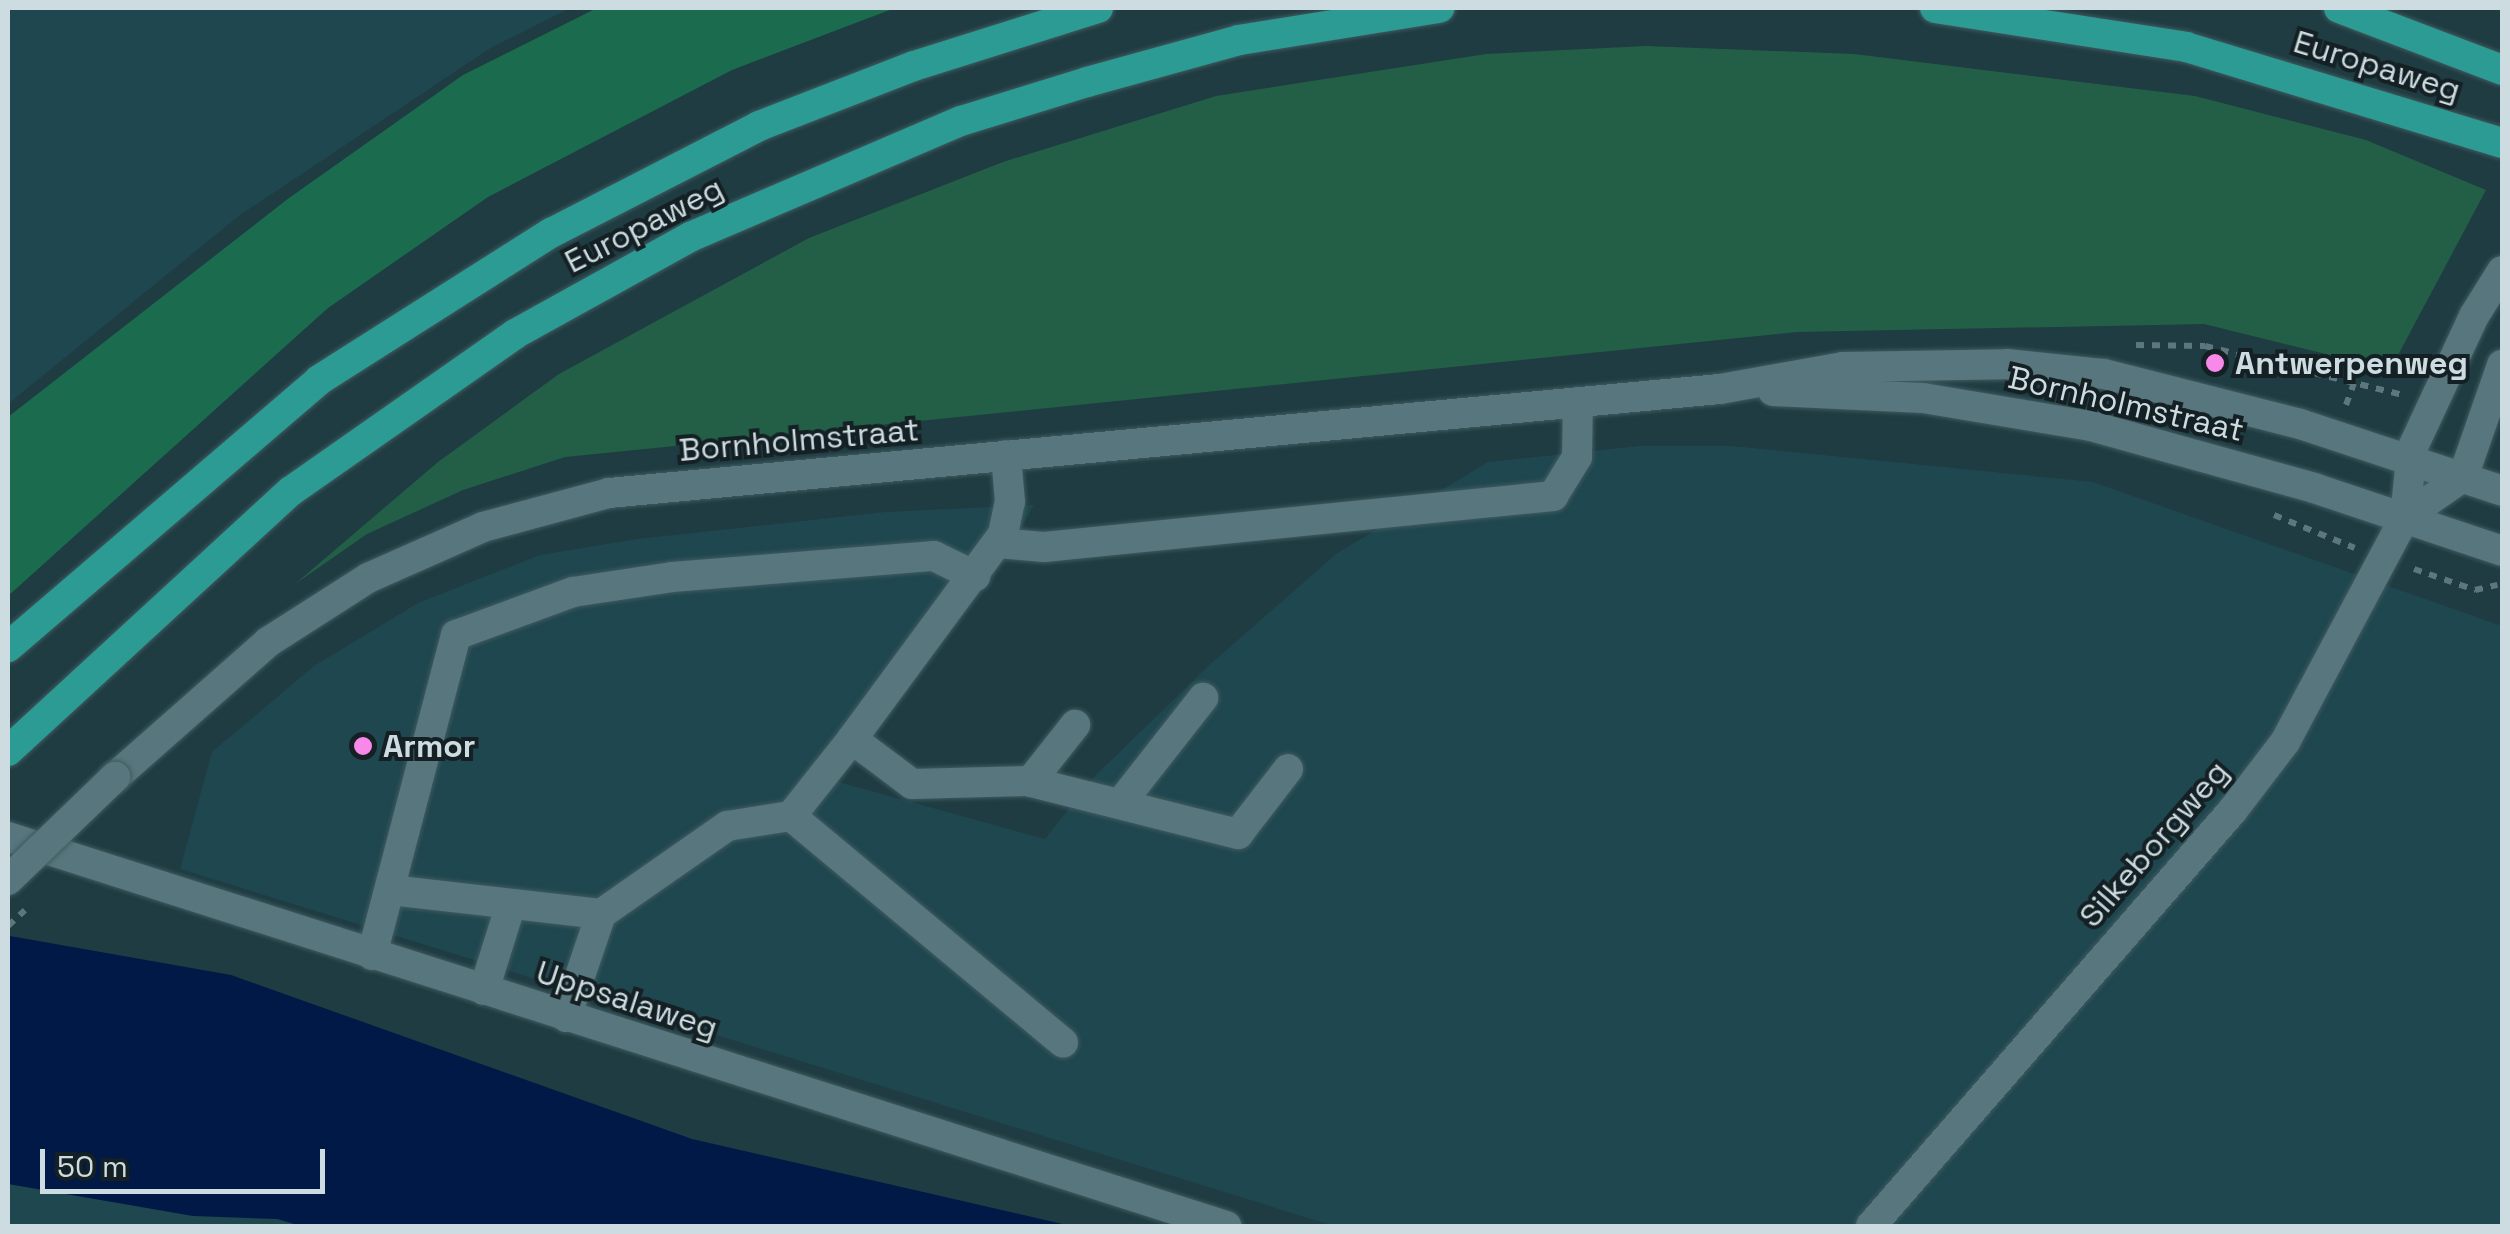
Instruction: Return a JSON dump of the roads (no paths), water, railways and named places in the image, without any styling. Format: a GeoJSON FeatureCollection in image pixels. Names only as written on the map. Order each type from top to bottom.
{"type":"FeatureCollection","features":[{"type":"Feature","properties":{"kind":"highway","name":"Europaweg"},"geometry":{"type":"LineString","coordinates":[[8,648],[320,380],[551,232],[758,126],[914,66],[1098,8]]}},
{"type":"Feature","properties":{"kind":"highway","name":"Europaweg"},"geometry":{"type":"LineString","coordinates":[[10,749],[292,491],[484,354],[690,236],[961,121],[1087,82],[1238,40],[1439,8]]}},
{"type":"Feature","properties":{"kind":"highway","name":"Europaweg"},"geometry":{"type":"LineString","coordinates":[[1935,8],[2186,47],[2499,142]]}},
{"type":"Feature","properties":{"kind":"highway","name":"Europaweg"},"geometry":{"type":"LineString","coordinates":[[2338,8],[2502,70]]}},
{"type":"Feature","properties":{"kind":"street"},"geometry":{"type":"LineString","coordinates":[[2408,460],[2474,316],[2502,270]]}},
{"type":"Feature","properties":{"kind":"street","name":"Bornholmstraat"},"geometry":{"type":"LineString","coordinates":[[8,880],[221,680],[300,620],[368,578],[483,527],[610,493],[1720,389],[1843,367],[2007,364],[2104,374],[2300,424],[2502,491]]}},
{"type":"Feature","properties":{"kind":"street"},"geometry":{"type":"LineString","coordinates":[[2405,517],[2463,476],[2502,365]]}},
{"type":"Feature","properties":{"kind":"street","name":"Bornholmstraat"},"geometry":{"type":"LineString","coordinates":[[1720,389],[2001,408],[2091,426],[2405,517],[2502,551]]}},
{"type":"Feature","properties":{"kind":"street"},"geometry":{"type":"LineString","coordinates":[[998,543],[1044,547],[1553,496],[1577,457],[1578,402]]}},
{"type":"Feature","properties":{"kind":"street"},"geometry":{"type":"LineString","coordinates":[[566,1017],[600,914],[727,826],[791,816],[852,739],[998,543],[1010,502],[1006,455]]}},
{"type":"Feature","properties":{"kind":"street","name":"Silkeborgweg"},"geometry":{"type":"LineString","coordinates":[[1871,1226],[2234,810],[2284,742],[2405,517],[2408,460]]}},
{"type":"Feature","properties":{"kind":"street"},"geometry":{"type":"LineString","coordinates":[[372,954],[456,635],[573,592],[672,576],[934,556],[975,576]]}},
{"type":"Feature","properties":{"kind":"street"},"geometry":{"type":"LineString","coordinates":[[1120,804],[1203,698]]}},
{"type":"Feature","properties":{"kind":"street"},"geometry":{"type":"LineString","coordinates":[[1030,782],[1076,725]]}},
{"type":"Feature","properties":{"kind":"street"},"geometry":{"type":"LineString","coordinates":[[852,739],[912,784],[1030,782],[1238,834],[1288,769]]}},
{"type":"Feature","properties":{"kind":"street"},"geometry":{"type":"LineString","coordinates":[[791,816],[1064,1044]]}},
{"type":"Feature","properties":{"kind":"street","name":"Uppsalaweg"},"geometry":{"type":"LineString","coordinates":[[8,837],[1226,1226]]}},
{"type":"Feature","properties":{"kind":"street"},"geometry":{"type":"LineString","coordinates":[[390,890],[600,914]]}},
{"type":"Feature","properties":{"kind":"street"},"geometry":{"type":"LineString","coordinates":[[484,990],[512,904]]}},
{"type":"Feature","properties":{"kind":"water"},"geometry":{"type":"Polygon","coordinates":[[[10,936],[231,975],[692,1139],[1071,1226],[301,1226],[277,1219],[193,1216],[8,1184],[10,936]]]}},
{"type":"Feature","properties":{"kind":"place","name":"Antwerpenweg"},"geometry":{"type":"Point","coordinates":[2215,363]}},
{"type":"Feature","properties":{"kind":"place","name":"Armor"},"geometry":{"type":"Point","coordinates":[363,746]}}]}
